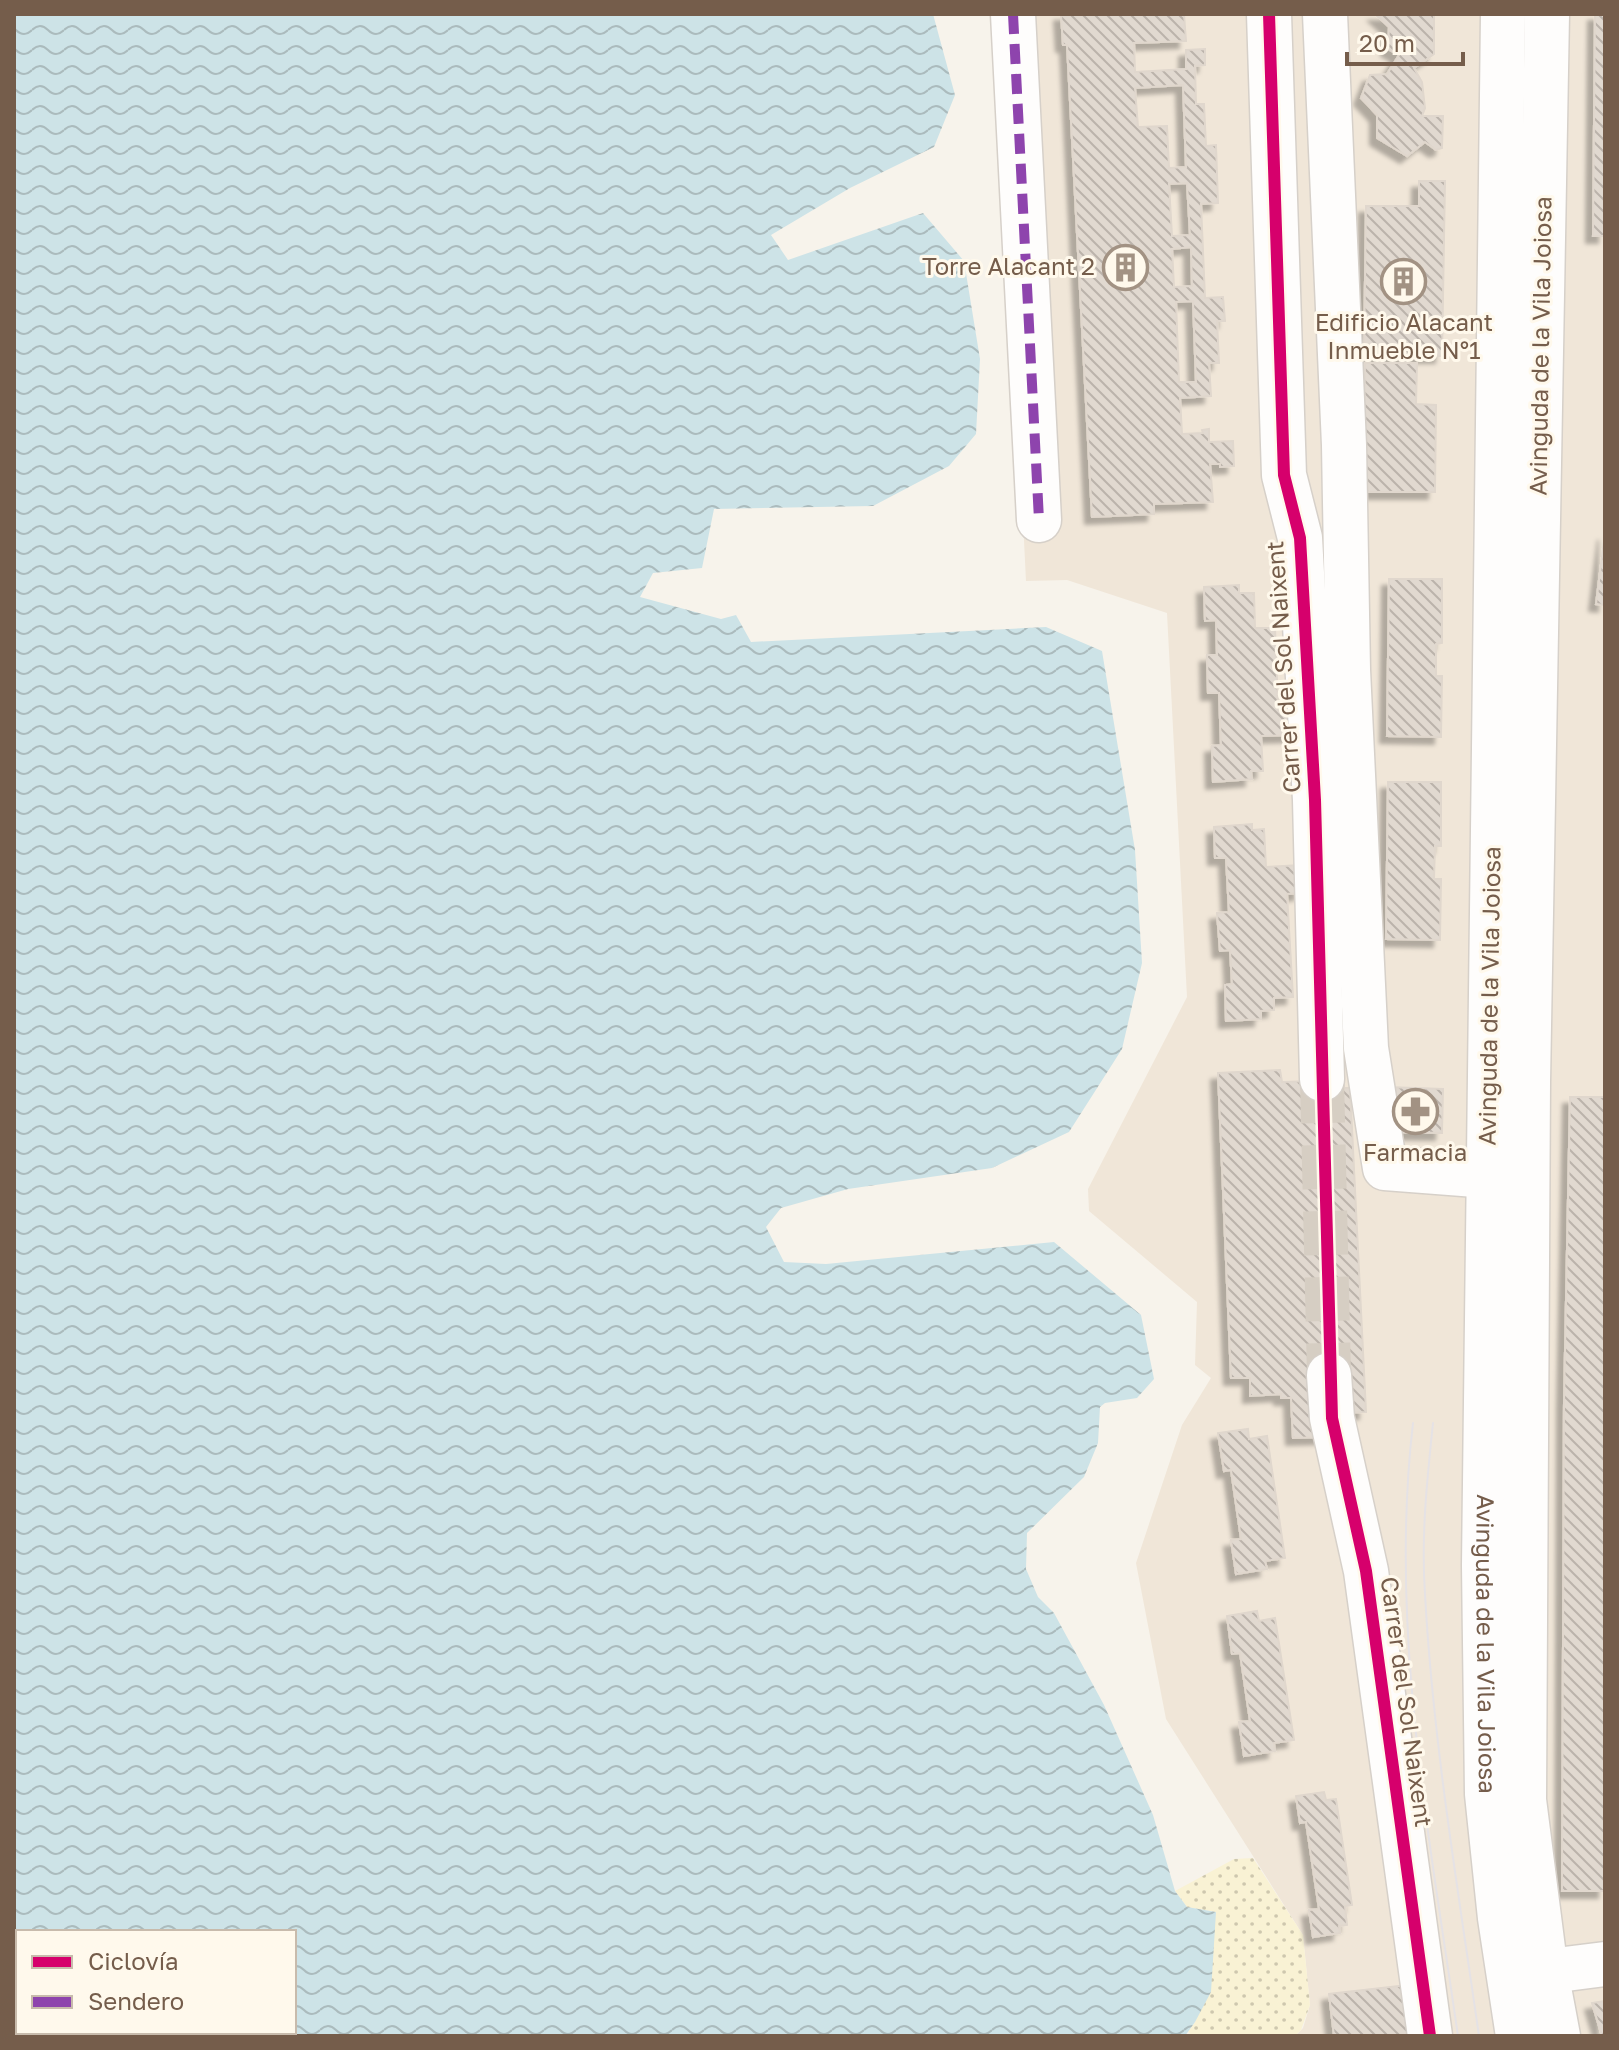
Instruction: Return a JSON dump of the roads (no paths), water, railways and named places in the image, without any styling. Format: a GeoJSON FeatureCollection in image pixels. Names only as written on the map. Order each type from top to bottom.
{"type":"FeatureCollection","features":[{"type":"Feature","properties":{"kind":"street"},"geometry":{"type":"LineString","coordinates":[[1013,14],[1039,520]]}},
{"type":"Feature","properties":{"kind":"street","name":"Carrer del Sol Naixent"},"geometry":{"type":"LineString","coordinates":[[1269,14],[1284,475],[1300,538],[1315,800],[1322,1079]]}},
{"type":"Feature","properties":{"kind":"street"},"geometry":{"type":"LineString","coordinates":[[1325,14],[1344,445],[1348,670],[1366,1048],[1385,1168],[1508,1170]]}},
{"type":"Feature","properties":{"kind":"street","name":"Avinguda de la Vila Joiosa"},"geometry":{"type":"LineString","coordinates":[[1503,14],[1508,1170],[1527,1974],[1518,2036]]}},
{"type":"Feature","properties":{"kind":"street","name":"Avinguda de la Vila Joiosa"},"geometry":{"type":"LineString","coordinates":[[1508,1170],[1547,14]]}},
{"type":"Feature","properties":{"kind":"street","name":"Carrer del Sol Naixent"},"geometry":{"type":"LineString","coordinates":[[1329,1375],[1332,1418],[1366,1571],[1430,2036]]}},
{"type":"Feature","properties":{"kind":"street"},"geometry":{"type":"LineString","coordinates":[[1527,1974],[1605,1964]]}},
{"type":"Feature","properties":{"kind":"street","name":"Avinguda de la Vila Joiosa"},"geometry":{"type":"LineString","coordinates":[[1527,1974],[1558,2036]]}},
{"type":"Feature","properties":{"kind":"water"},"geometry":{"type":"Polygon","coordinates":[[[14,14],[933,14],[955,95],[934,147],[850,188],[771,235],[788,260],[923,213],[964,261],[980,359],[976,434],[949,466],[873,506],[714,509],[702,568],[653,573],[640,597],[721,619],[736,615],[751,642],[1046,627],[1102,651],[1135,850],[1142,963],[1122,1049],[1069,1132],[992,1168],[848,1189],[781,1208],[766,1227],[784,1262],[826,1264],[1054,1242],[1141,1315],[1154,1379],[1137,1398],[1105,1403],[1100,1407],[1098,1443],[1084,1477],[1027,1533],[1026,1569],[1038,1597],[1054,1613],[1104,1705],[1153,1815],[1175,1891],[1187,1907],[1216,1912],[1211,1992],[1185,2036],[14,2036],[14,14]]]}},
{"type":"Feature","properties":{"kind":"tunnel"},"geometry":{"type":"LineString","coordinates":[[1322,1079],[1329,1375]]}},
{"type":"Feature","properties":{"kind":"tram line"},"geometry":{"type":"LineString","coordinates":[[1413,1423],[1407,1500],[1409,1653],[1425,1807],[1458,2036]]}},
{"type":"Feature","properties":{"kind":"tram line"},"geometry":{"type":"LineString","coordinates":[[1433,1423],[1424,1551],[1429,1649],[1447,1815],[1479,2036]]}},
{"type":"Feature","properties":{"kind":"place","name":"Torre Alacant 2"},"geometry":{"type":"Point","coordinates":[1126,267]}},
{"type":"Feature","properties":{"kind":"place","name":"Edificio Alacant Inmueble N°1"},"geometry":{"type":"Point","coordinates":[1404,281]}},
{"type":"Feature","properties":{"kind":"place","name":"Farmacia"},"geometry":{"type":"Point","coordinates":[1415,1111]}}]}
